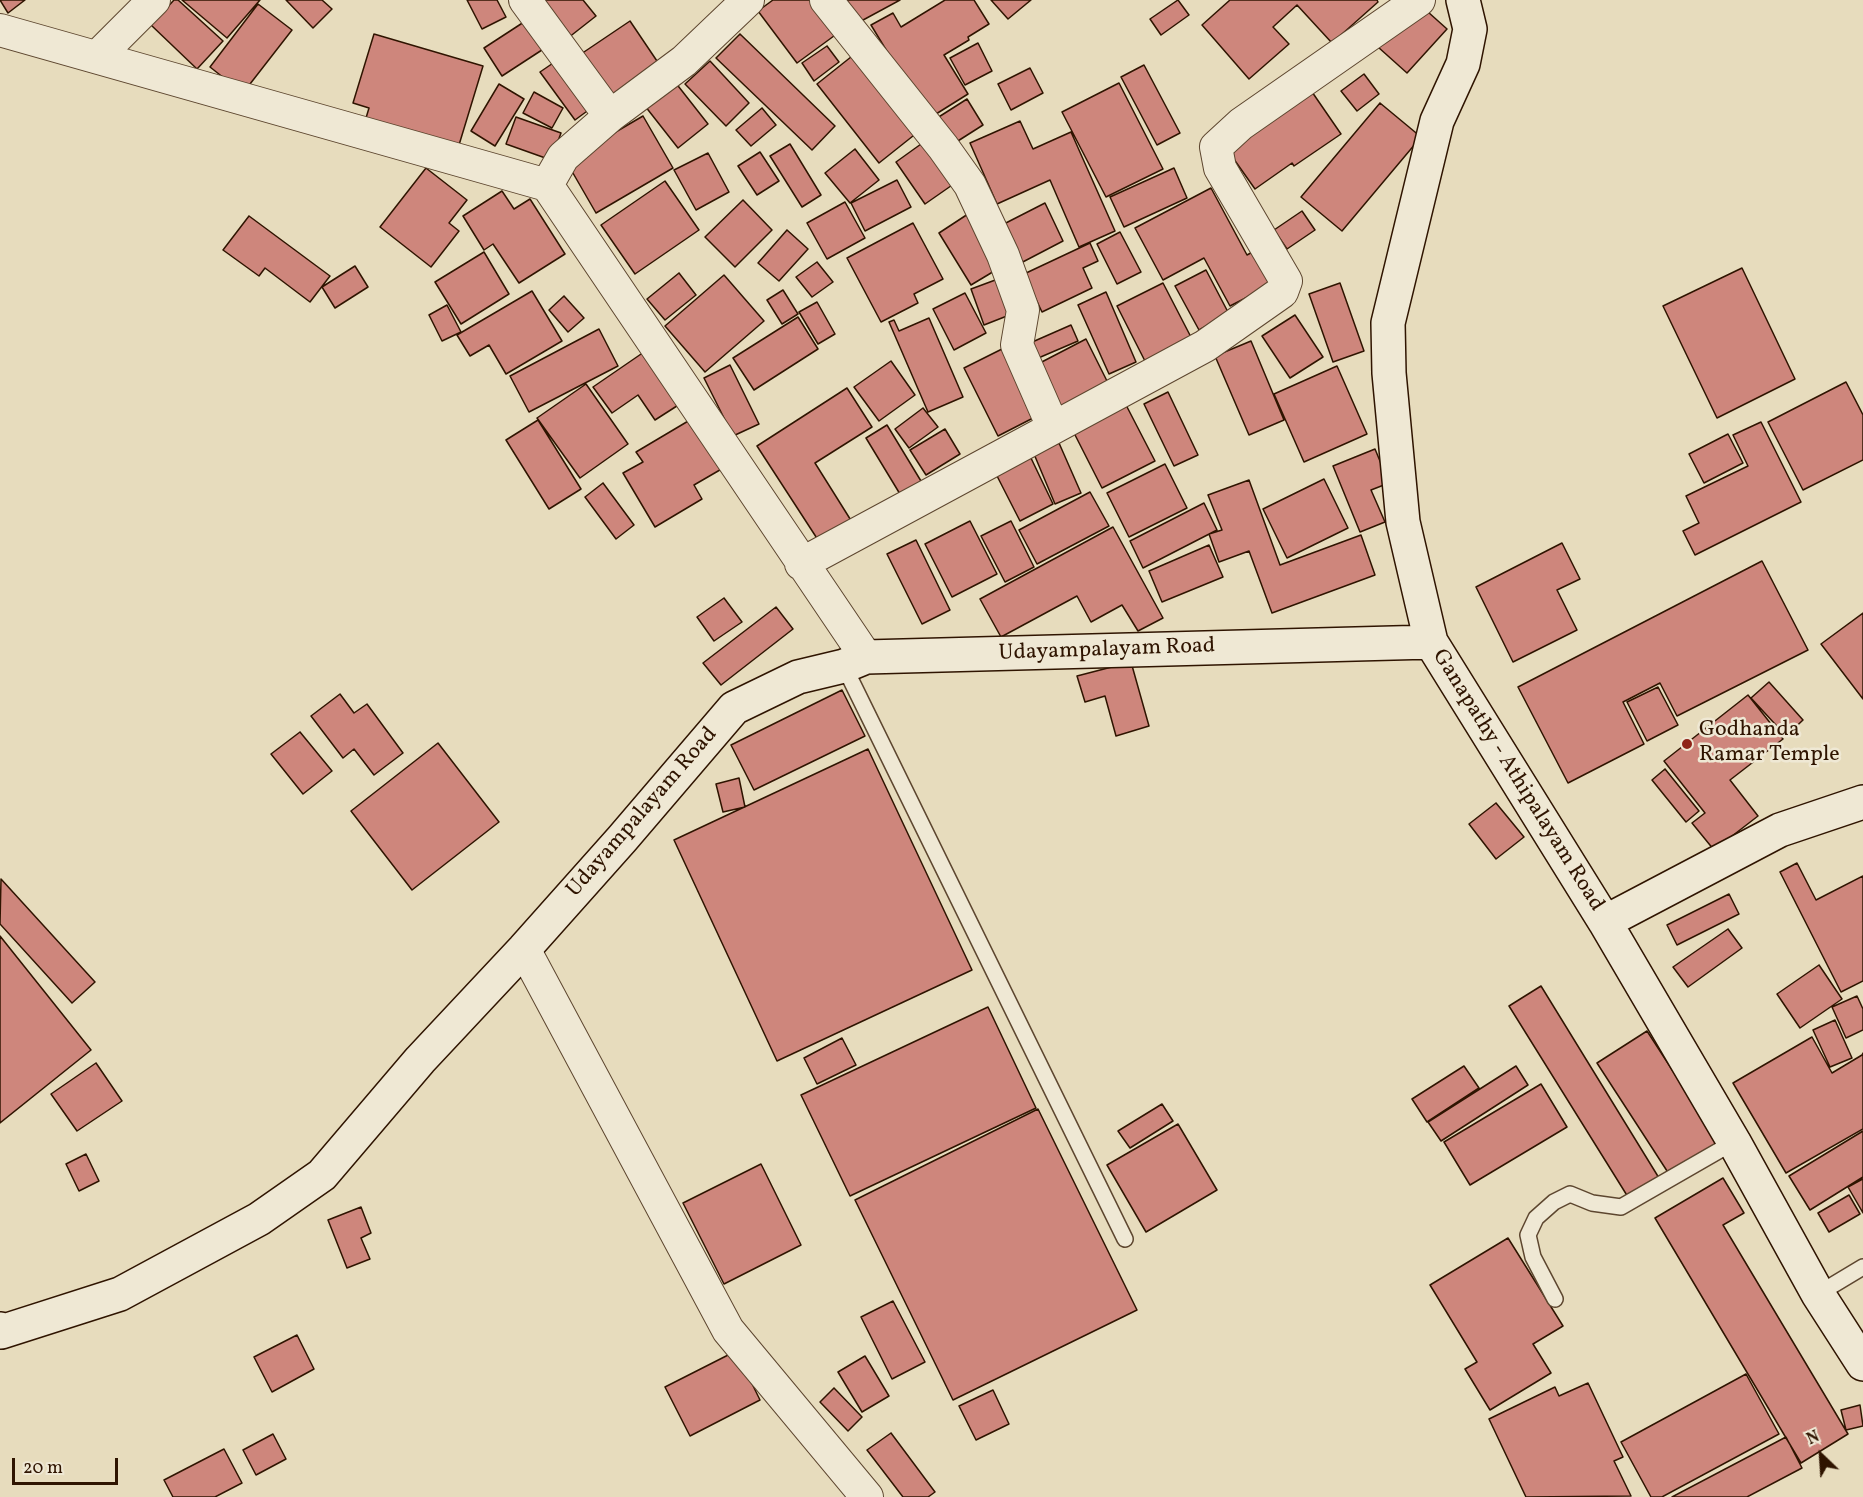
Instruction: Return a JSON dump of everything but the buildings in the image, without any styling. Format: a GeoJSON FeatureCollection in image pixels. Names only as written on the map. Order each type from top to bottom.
{"type":"FeatureCollection","features":[{"type":"Feature","properties":{"kind":"street"},"geometry":{"type":"LineString","coordinates":[[97,57],[154,0]]}},
{"type":"Feature","properties":{"kind":"street"},"geometry":{"type":"LineString","coordinates":[[525,0],[610,116]]}},
{"type":"Feature","properties":{"kind":"street"},"geometry":{"type":"LineString","coordinates":[[548,185],[563,157],[610,116],[684,61],[747,0]]}},
{"type":"Feature","properties":{"kind":"street"},"geometry":{"type":"LineString","coordinates":[[826,0],[943,147],[970,185],[1003,255],[1023,310],[1017,345],[1053,428]]}},
{"type":"Feature","properties":{"kind":"street"},"geometry":{"type":"LineString","coordinates":[[801,564],[1205,346],[1282,292],[1286,281],[1220,168],[1216,147],[1241,124],[1419,0]]}},
{"type":"Feature","properties":{"kind":"street","name":"Ganapathy - Athipalayam Road"},"geometry":{"type":"LineString","coordinates":[[1463,0],[1470,29],[1463,64],[1437,122],[1388,323],[1389,373],[1403,522],[1431,642],[1605,922],[1734,1142],[1818,1294],[1863,1365]]}},
{"type":"Feature","properties":{"kind":"street"},"geometry":{"type":"LineString","coordinates":[[0,30],[548,185],[801,564],[855,661]]}},
{"type":"Feature","properties":{"kind":"street","name":"Udayampalayam Road"},"geometry":{"type":"LineString","coordinates":[[0,1332],[120,1294],[259,1219],[322,1175],[420,1060],[524,950],[734,708],[798,676],[855,661],[1431,642]]}},
{"type":"Feature","properties":{"kind":"street"},"geometry":{"type":"LineString","coordinates":[[1605,922],[1780,830],[1863,802]]}},
{"type":"Feature","properties":{"kind":"street"},"geometry":{"type":"LineString","coordinates":[[524,950],[728,1330],[867,1497]]}},
{"type":"Feature","properties":{"kind":"lane"},"geometry":{"type":"LineString","coordinates":[[855,661],[1125,1239]]}},
{"type":"Feature","properties":{"kind":"lane"},"geometry":{"type":"LineString","coordinates":[[1555,1299],[1533,1257],[1528,1235],[1536,1218],[1554,1202],[1570,1194],[1592,1203],[1621,1207],[1734,1142]]}},
{"type":"Feature","properties":{"kind":"lane"},"geometry":{"type":"LineString","coordinates":[[1818,1294],[1863,1267]]}},
{"type":"Feature","properties":{"kind":"place","name":"Godhanda Ramar Temple"},"geometry":{"type":"Point","coordinates":[1687,744]}}]}
